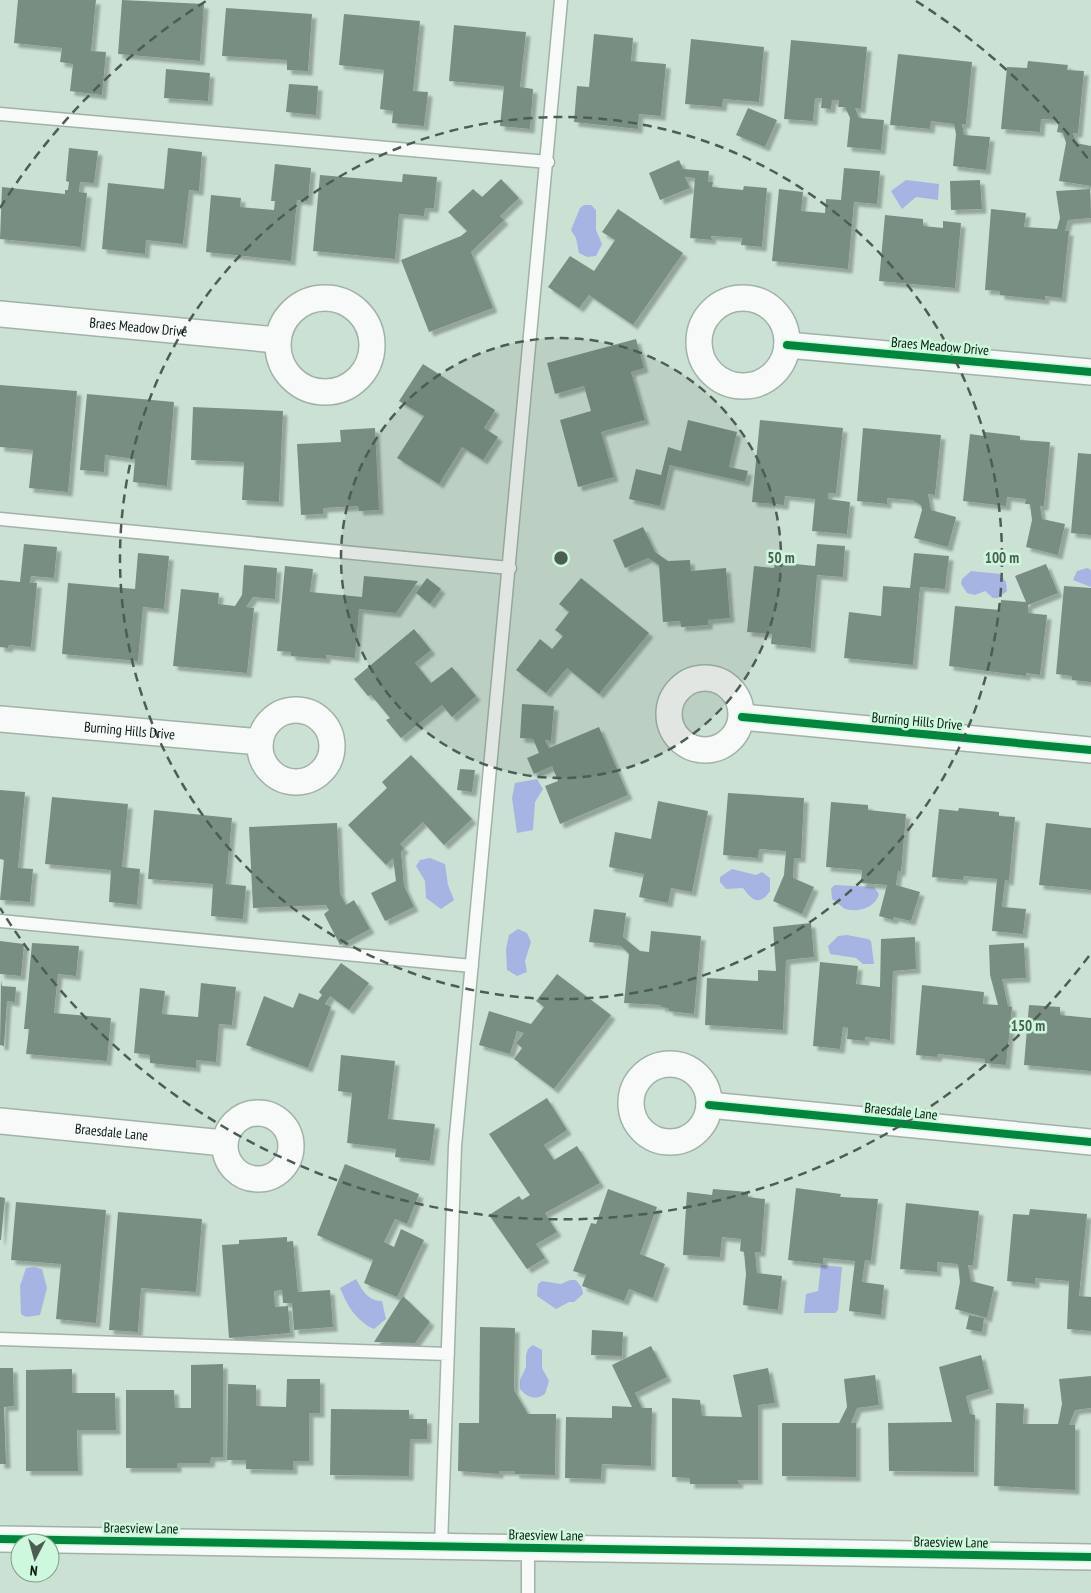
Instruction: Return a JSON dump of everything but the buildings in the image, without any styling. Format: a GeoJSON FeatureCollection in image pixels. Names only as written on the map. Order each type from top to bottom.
{"type":"FeatureCollection","features":[{"type":"Feature","properties":{"kind":"street","name":"Braes Meadow Drive"},"geometry":{"type":"LineString","coordinates":[[0,314],[278,340]]}},
{"type":"Feature","properties":{"kind":"street","name":"Braes Meadow Drive"},"geometry":{"type":"LineString","coordinates":[[787,345],[1091,372]]}},
{"type":"Feature","properties":{"kind":"street","name":"Burning Hills Drive"},"geometry":{"type":"LineString","coordinates":[[742,717],[1091,750]]}},
{"type":"Feature","properties":{"kind":"street","name":"Burning Hills Drive"},"geometry":{"type":"LineString","coordinates":[[0,719],[260,742]]}},
{"type":"Feature","properties":{"kind":"street","name":"Braesdale Lane"},"geometry":{"type":"LineString","coordinates":[[709,1104],[1091,1142]]}},
{"type":"Feature","properties":{"kind":"street","name":"Braesdale Lane"},"geometry":{"type":"LineString","coordinates":[[0,1122],[224,1143]]}},
{"type":"Feature","properties":{"kind":"street","name":"Braesview Lane"},"geometry":{"type":"LineString","coordinates":[[0,1539],[1091,1557]]}},
{"type":"Feature","properties":{"kind":"lane"},"geometry":{"type":"LineString","coordinates":[[441,1546],[455,1146],[548,162],[561,0]]}},
{"type":"Feature","properties":{"kind":"lane"},"geometry":{"type":"LineString","coordinates":[[0,114],[548,162]]}},
{"type":"Feature","properties":{"kind":"lane"},"geometry":{"type":"LineString","coordinates":[[0,519],[510,568]]}},
{"type":"Feature","properties":{"kind":"lane"},"geometry":{"type":"LineString","coordinates":[[0,921],[472,966]]}},
{"type":"Feature","properties":{"kind":"lane"},"geometry":{"type":"LineString","coordinates":[[0,1339],[448,1354]]}},
{"type":"Feature","properties":{"kind":"lane"},"geometry":{"type":"LineString","coordinates":[[528,1547],[528,1593]]}},
{"type":"Feature","properties":{"kind":"water"},"geometry":{"type":"Polygon","coordinates":[[[906,180],[939,184],[938,200],[916,197],[902,209],[891,191],[906,180]]]}},
{"type":"Feature","properties":{"kind":"water"},"geometry":{"type":"Polygon","coordinates":[[[584,205],[591,205],[596,210],[596,230],[602,244],[596,256],[587,257],[579,253],[576,238],[571,230],[580,208],[584,205]]]}},
{"type":"Feature","properties":{"kind":"water"},"geometry":{"type":"Polygon","coordinates":[[[1087,568],[1091,570],[1091,587],[1073,580],[1077,571],[1087,568]]]}},
{"type":"Feature","properties":{"kind":"water"},"geometry":{"type":"Polygon","coordinates":[[[971,571],[1000,574],[1006,582],[1007,591],[998,598],[993,598],[985,591],[975,595],[967,593],[961,584],[962,579],[971,571]]]}},
{"type":"Feature","properties":{"kind":"water"},"geometry":{"type":"Polygon","coordinates":[[[537,779],[543,789],[535,802],[533,830],[517,833],[512,798],[515,783],[537,779]]]}},
{"type":"Feature","properties":{"kind":"water"},"geometry":{"type":"Polygon","coordinates":[[[430,858],[445,864],[448,885],[454,900],[441,909],[426,898],[425,881],[416,866],[420,860],[430,858]]]}},
{"type":"Feature","properties":{"kind":"water"},"geometry":{"type":"Polygon","coordinates":[[[732,869],[756,875],[762,872],[770,878],[770,891],[762,899],[756,900],[749,896],[743,888],[726,889],[720,882],[720,877],[732,869]]]}},
{"type":"Feature","properties":{"kind":"water"},"geometry":{"type":"Polygon","coordinates":[[[835,885],[874,887],[879,894],[870,906],[860,910],[845,909],[832,899],[831,888],[835,885]]]}},
{"type":"Feature","properties":{"kind":"water"},"geometry":{"type":"Polygon","coordinates":[[[518,929],[527,933],[531,942],[525,961],[527,972],[517,976],[507,970],[506,949],[509,935],[518,929]]]}},
{"type":"Feature","properties":{"kind":"water"},"geometry":{"type":"Polygon","coordinates":[[[847,935],[871,941],[874,964],[863,964],[856,958],[830,954],[828,946],[838,936],[847,935]]]}},
{"type":"Feature","properties":{"kind":"water"},"geometry":{"type":"Polygon","coordinates":[[[821,1265],[842,1267],[838,1310],[835,1313],[804,1313],[806,1294],[818,1291],[821,1265]]]}},
{"type":"Feature","properties":{"kind":"water"},"geometry":{"type":"Polygon","coordinates":[[[26,1268],[42,1269],[47,1288],[40,1315],[26,1317],[21,1314],[20,1286],[26,1268]]]}},
{"type":"Feature","properties":{"kind":"water"},"geometry":{"type":"Polygon","coordinates":[[[356,1279],[369,1297],[382,1301],[386,1319],[374,1329],[357,1317],[340,1288],[356,1279]]]}},
{"type":"Feature","properties":{"kind":"water"},"geometry":{"type":"Polygon","coordinates":[[[570,1280],[576,1280],[582,1288],[583,1294],[574,1302],[569,1302],[556,1309],[537,1296],[538,1284],[542,1281],[561,1284],[570,1280]]]}},
{"type":"Feature","properties":{"kind":"water"},"geometry":{"type":"Polygon","coordinates":[[[533,1345],[542,1350],[542,1368],[549,1381],[545,1394],[535,1398],[528,1396],[520,1389],[520,1380],[526,1367],[526,1355],[528,1349],[533,1345]]]}},
{"type":"Feature","properties":{"kind":"cycle path"},"geometry":{"type":"LineString","coordinates":[[787,345],[1091,372]]}},
{"type":"Feature","properties":{"kind":"cycle path"},"geometry":{"type":"LineString","coordinates":[[742,717],[1091,750]]}},
{"type":"Feature","properties":{"kind":"cycle path"},"geometry":{"type":"LineString","coordinates":[[709,1105],[1091,1142]]}},
{"type":"Feature","properties":{"kind":"cycle path"},"geometry":{"type":"LineString","coordinates":[[0,1539],[1091,1557]]}}]}
